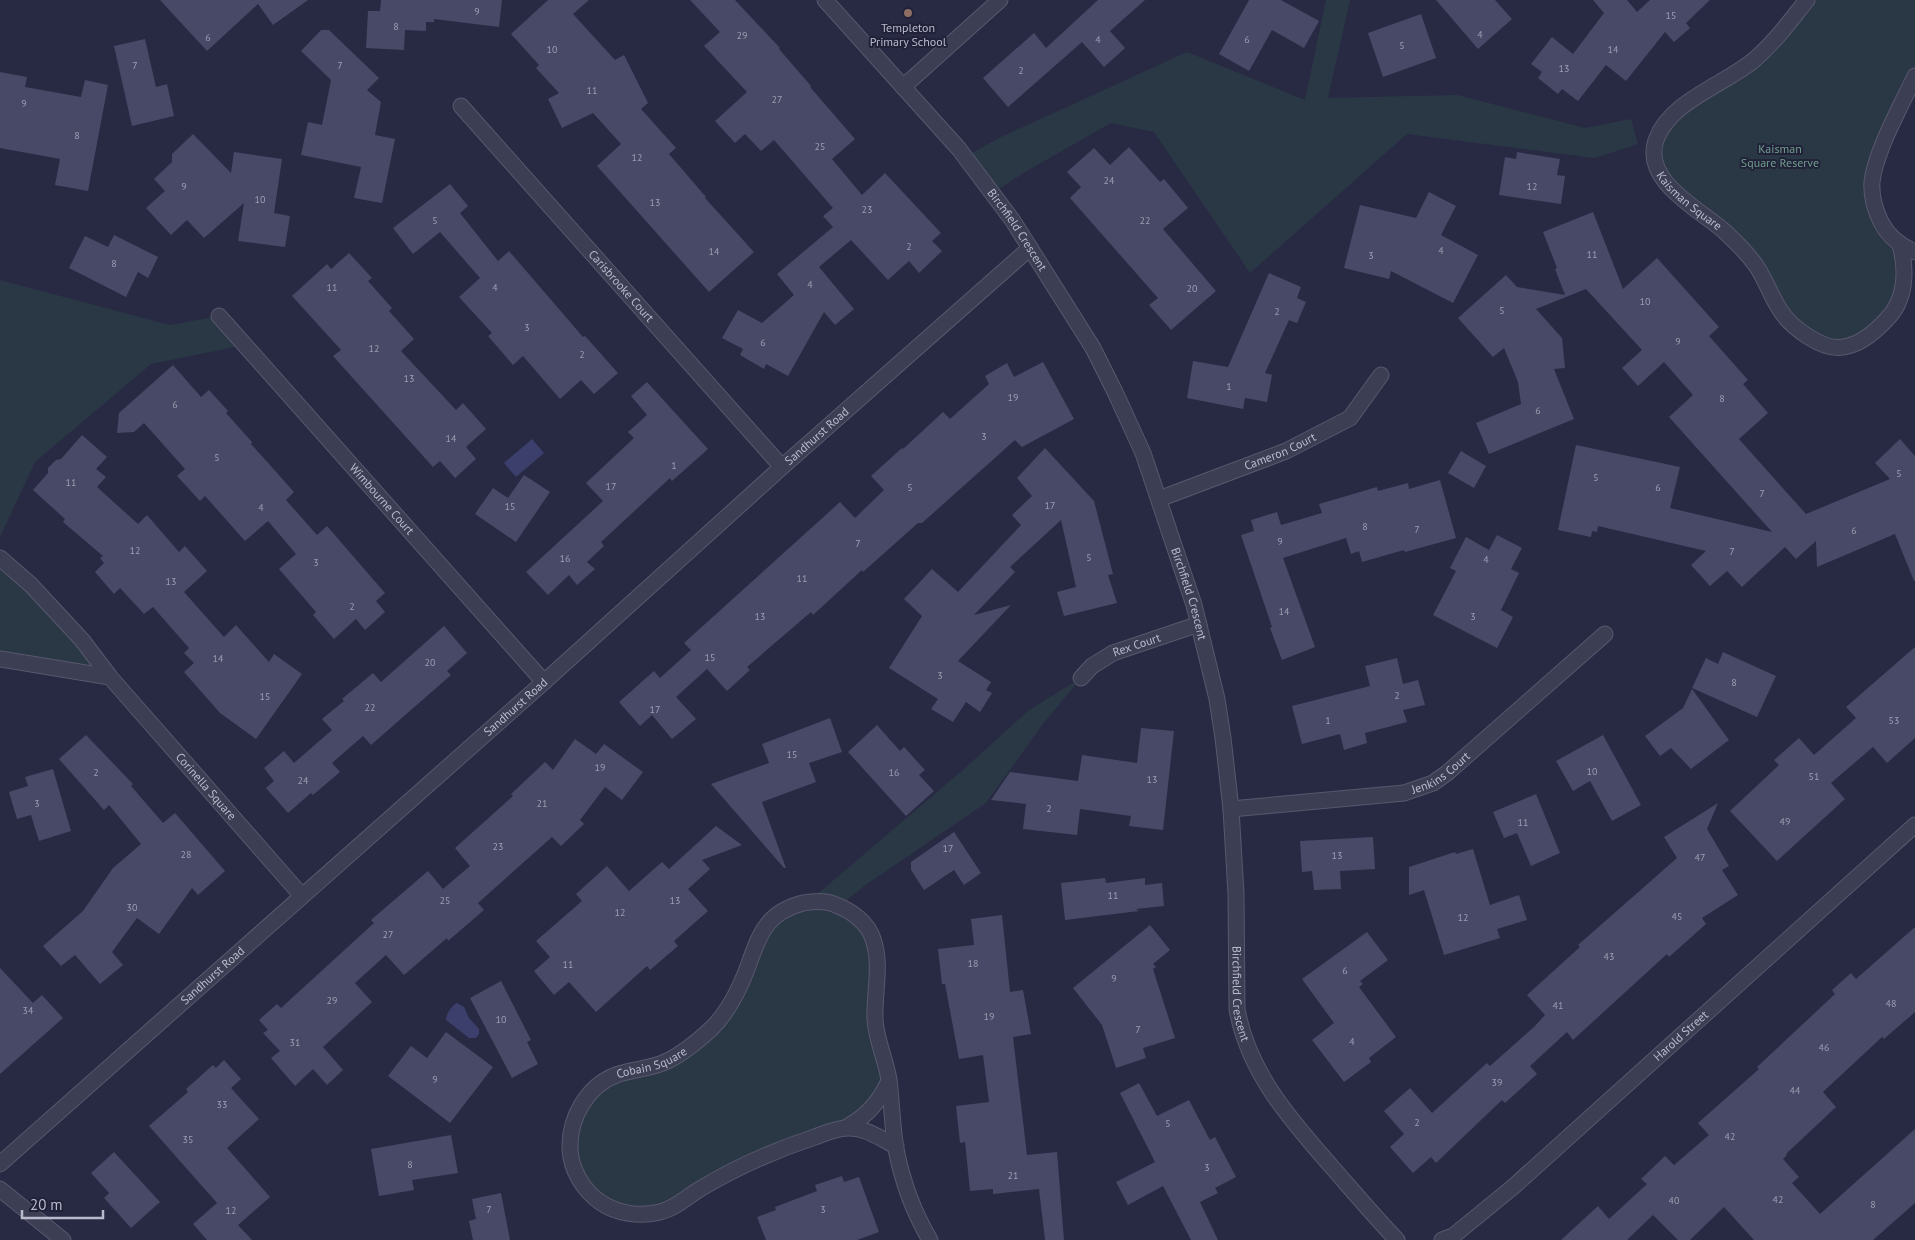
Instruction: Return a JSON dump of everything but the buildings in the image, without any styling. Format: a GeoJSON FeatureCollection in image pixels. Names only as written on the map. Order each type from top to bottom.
{"type":"FeatureCollection","features":[{"type":"Feature","properties":{"kind":"street","name":"Birchfield Crescent"},"geometry":{"type":"LineString","coordinates":[[825,0],[959,149],[1008,214],[1076,319],[1115,392],[1143,454],[1189,588],[1220,719],[1231,809],[1236,894],[1237,1009],[1246,1046],[1273,1096],[1397,1240]]}},
{"type":"Feature","properties":{"kind":"street"},"geometry":{"type":"LineString","coordinates":[[903,87],[1000,0]]}},
{"type":"Feature","properties":{"kind":"street","name":"Kaisman Square"},"geometry":{"type":"LineString","coordinates":[[1807,0],[1780,35],[1754,60],[1736,74],[1685,104],[1673,115],[1657,138],[1653,150],[1654,159],[1662,175],[1679,196],[1723,230],[1748,256],[1757,267],[1781,312],[1805,335],[1831,346],[1841,348],[1848,346],[1865,338],[1915,292]]}},
{"type":"Feature","properties":{"kind":"street"},"geometry":{"type":"LineString","coordinates":[[1915,76],[1879,156],[1872,183],[1872,199],[1883,226],[1900,245],[1915,252]]}},
{"type":"Feature","properties":{"kind":"street","name":"Carisbrooke Court"},"geometry":{"type":"LineString","coordinates":[[461,106],[782,466]]}},
{"type":"Feature","properties":{"kind":"street","name":"Kaisman Square"},"geometry":{"type":"LineString","coordinates":[[1894,311],[1900,299],[1904,279],[1904,262],[1900,245]]}},
{"type":"Feature","properties":{"kind":"street","name":"Sandhurst Road"},"geometry":{"type":"LineString","coordinates":[[0,1164],[544,682],[782,466],[1030,248]]}},
{"type":"Feature","properties":{"kind":"street","name":"Wimbourne Court"},"geometry":{"type":"LineString","coordinates":[[219,316],[544,682]]}},
{"type":"Feature","properties":{"kind":"street","name":"Cameron Court"},"geometry":{"type":"LineString","coordinates":[[1159,500],[1286,451],[1350,418],[1381,375]]}},
{"type":"Feature","properties":{"kind":"street","name":"Corinella Square"},"geometry":{"type":"LineString","coordinates":[[0,558],[20,574],[88,648],[110,677],[302,896]]}},
{"type":"Feature","properties":{"kind":"street","name":"Rex Court"},"geometry":{"type":"LineString","coordinates":[[1081,678],[1092,666],[1113,654],[1199,624]]}},
{"type":"Feature","properties":{"kind":"street","name":"Jenkins Court"},"geometry":{"type":"LineString","coordinates":[[1231,809],[1404,794],[1433,783],[1447,773],[1605,634]]}},
{"type":"Feature","properties":{"kind":"street"},"geometry":{"type":"LineString","coordinates":[[0,659],[110,677]]}},
{"type":"Feature","properties":{"kind":"street","name":"Harold Street"},"geometry":{"type":"LineString","coordinates":[[1442,1240],[1453,1236],[1512,1187],[1915,825]]}},
{"type":"Feature","properties":{"kind":"street","name":"Cobain Square"},"geometry":{"type":"LineString","coordinates":[[889,1081],[880,1099],[860,1119],[847,1128],[792,1144],[744,1163],[663,1211],[647,1214],[613,1209],[592,1195],[577,1175],[570,1153],[575,1119],[583,1103],[594,1088],[616,1075],[666,1061],[689,1048],[714,1026],[734,998],[758,938],[775,915],[787,908],[808,902],[829,902],[858,917],[872,935],[877,961],[875,1022],[889,1081],[896,1146],[908,1192],[921,1224],[930,1240]]}},
{"type":"Feature","properties":{"kind":"street","name":"Cobain Square"},"geometry":{"type":"LineString","coordinates":[[847,1128],[872,1134],[896,1146]]}},
{"type":"Feature","properties":{"kind":"street"},"geometry":{"type":"LineString","coordinates":[[0,1189],[62,1240]]}},
{"type":"Feature","properties":{"kind":"green space"},"geometry":{"type":"Polygon","coordinates":[[[1326,0],[1350,0],[1328,98],[1457,95],[1585,128],[1631,119],[1638,144],[1595,158],[1407,134],[1250,273],[1154,132],[1111,123],[1025,172],[993,193],[965,157],[999,138],[1187,52],[1305,100],[1326,0]]]}},
{"type":"Feature","properties":{"kind":"green space","name":"Kaisman Square Reserve"},"geometry":{"type":"Polygon","coordinates":[[[1807,0],[1915,0],[1915,76],[1872,183],[1896,240],[1900,299],[1848,346],[1805,335],[1757,267],[1669,185],[1657,138],[1664,126],[1724,81],[1807,0]]]}},
{"type":"Feature","properties":{"kind":"green space"},"geometry":{"type":"Polygon","coordinates":[[[0,280],[170,325],[219,316],[244,345],[151,364],[35,462],[0,537],[0,280]]]}},
{"type":"Feature","properties":{"kind":"green space"},"geometry":{"type":"Polygon","coordinates":[[[0,558],[110,677],[0,659],[0,558]]]}},
{"type":"Feature","properties":{"kind":"green space"},"geometry":{"type":"Polygon","coordinates":[[[1081,678],[1043,724],[986,803],[864,886],[840,906],[866,926],[887,1067],[880,1099],[828,1132],[673,1207],[613,1209],[573,1163],[579,1108],[629,1071],[702,1037],[753,951],[789,908],[808,902],[964,769],[1029,710],[1081,678]]]}},
{"type":"Feature","properties":{"kind":"water"},"geometry":{"type":"Polygon","coordinates":[[[532,439],[544,453],[516,477],[504,463],[532,439]]]}},
{"type":"Feature","properties":{"kind":"water"},"geometry":{"type":"Polygon","coordinates":[[[457,1003],[464,1007],[469,1018],[479,1029],[479,1034],[476,1038],[469,1038],[446,1020],[450,1010],[457,1003]]]}},
{"type":"Feature","properties":{"kind":"place","name":"Templeton Primary School"},"geometry":{"type":"Point","coordinates":[908,13]}}]}
